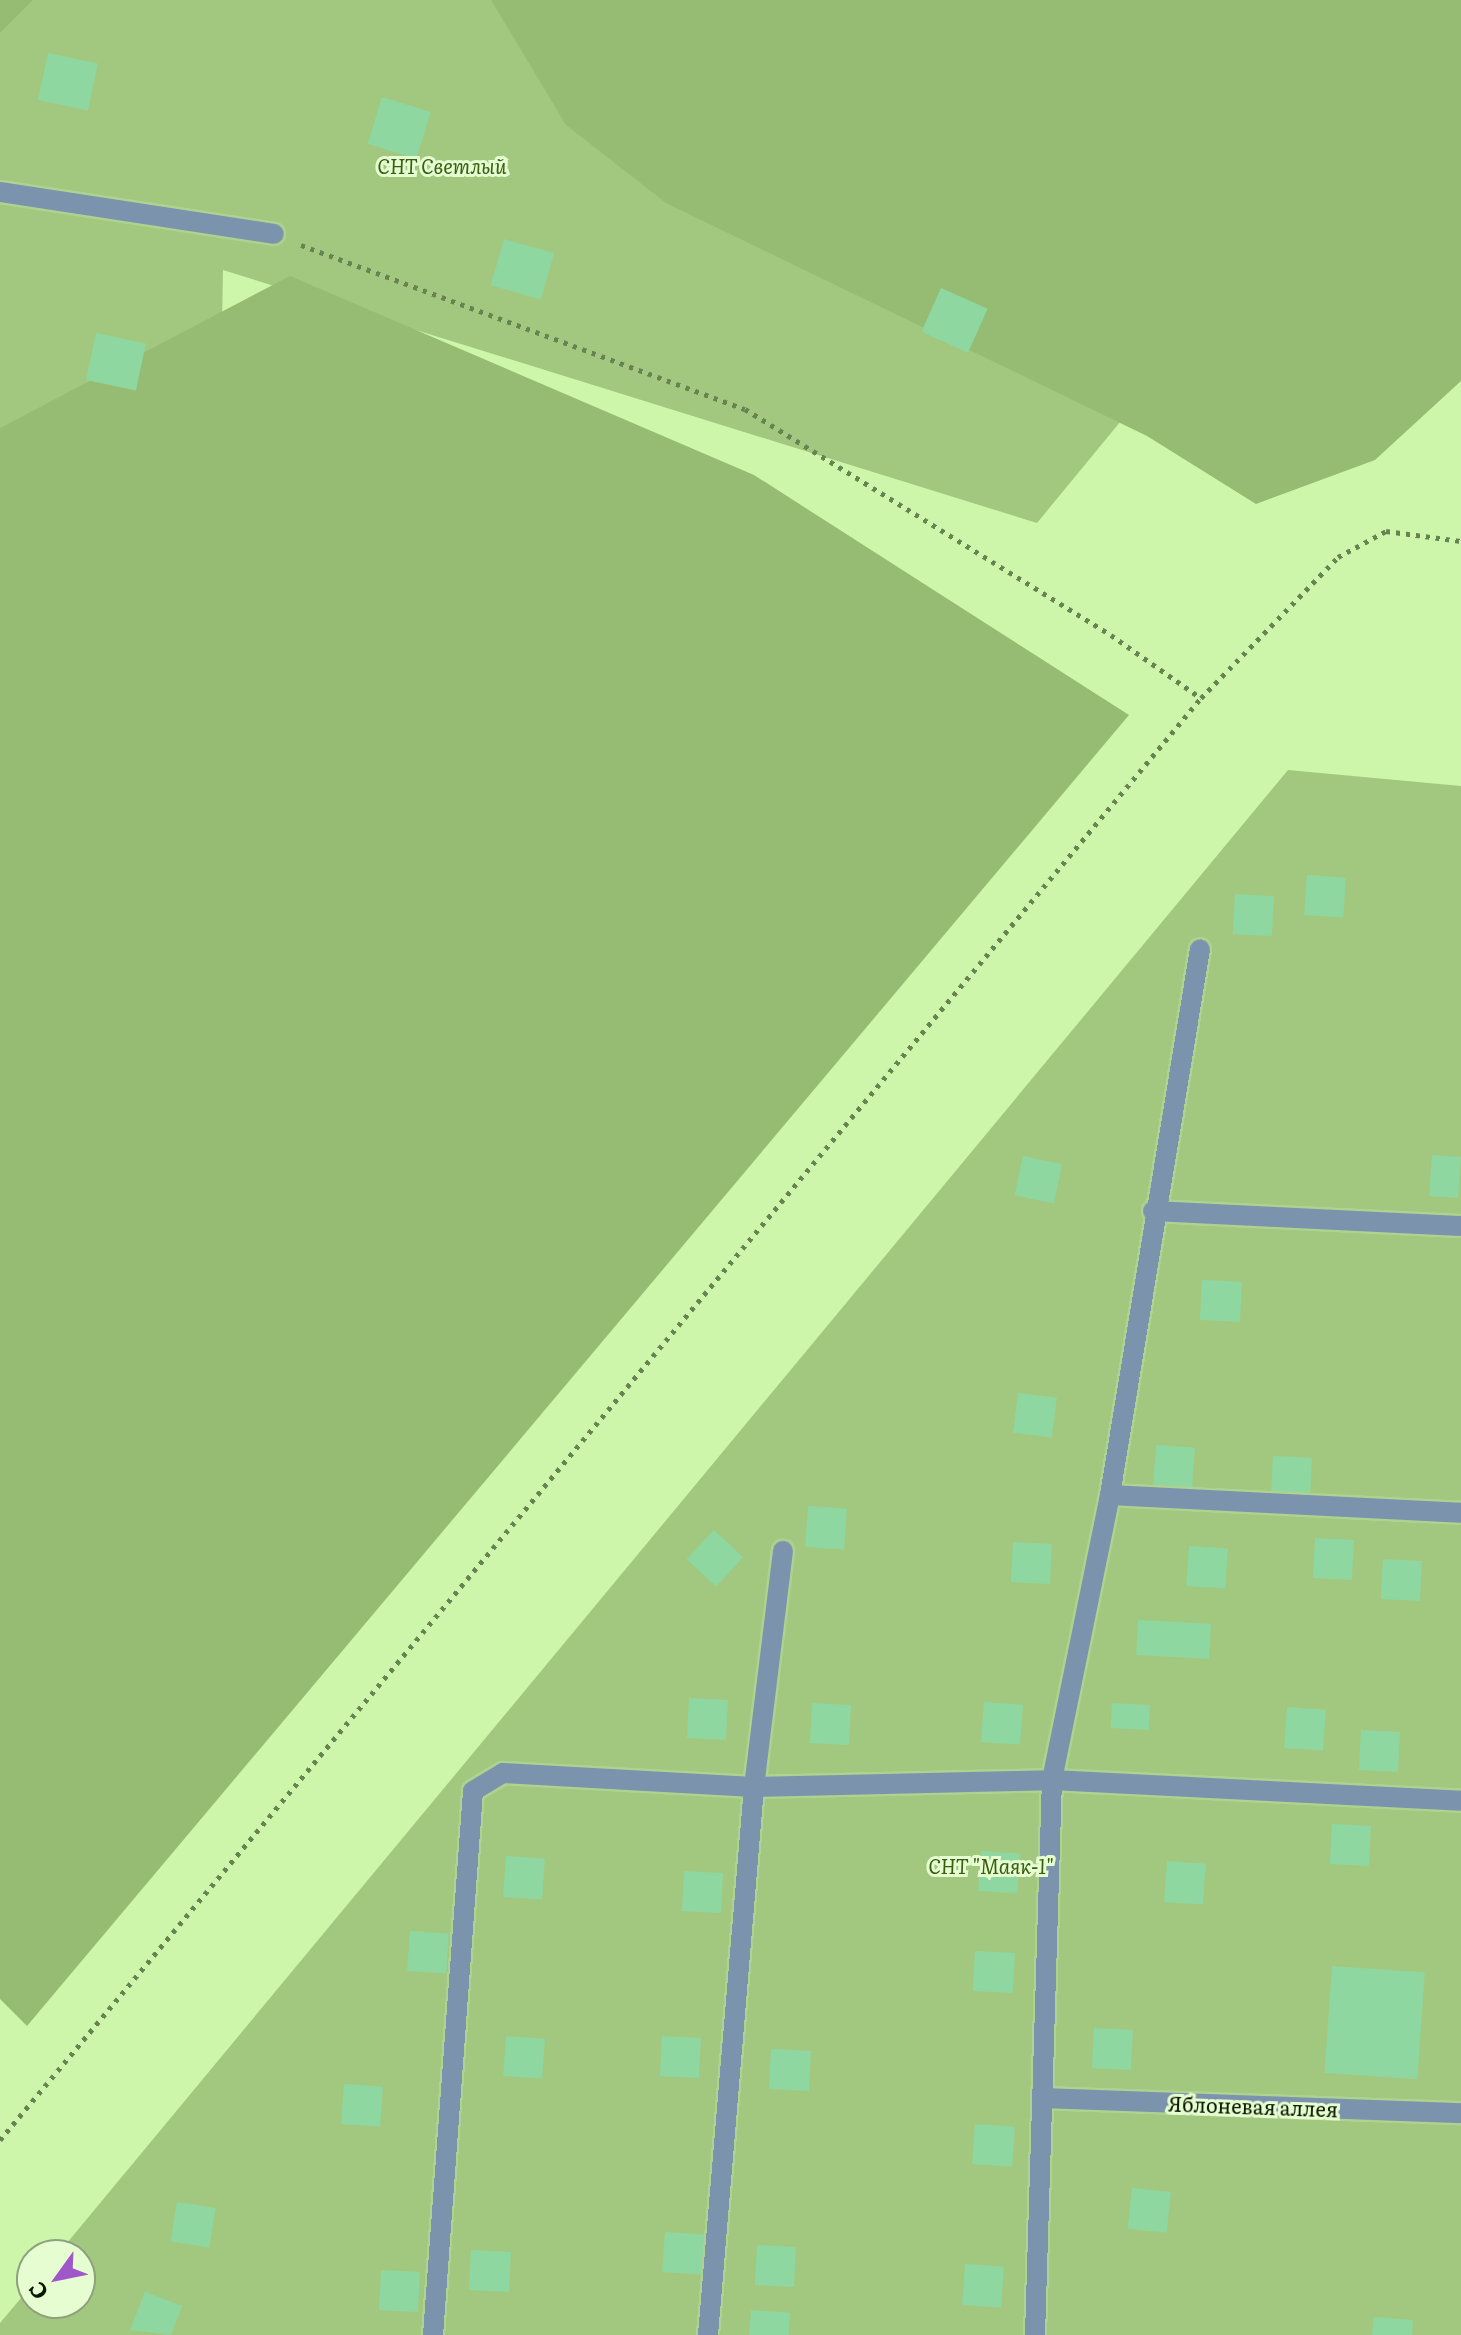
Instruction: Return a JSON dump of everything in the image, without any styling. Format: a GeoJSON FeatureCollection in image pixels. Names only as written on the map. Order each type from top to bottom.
{"type":"FeatureCollection","features":[{"type":"Feature","properties":{"kind":"lane"},"geometry":{"type":"LineString","coordinates":[[0,192],[274,234]]}},
{"type":"Feature","properties":{"kind":"lane"},"geometry":{"type":"LineString","coordinates":[[1035,2335],[1045,2098],[1052,1780],[1110,1495],[1153,1211],[1200,949]]}},
{"type":"Feature","properties":{"kind":"lane"},"geometry":{"type":"LineString","coordinates":[[1153,1211],[1461,1226]]}},
{"type":"Feature","properties":{"kind":"lane"},"geometry":{"type":"LineString","coordinates":[[1110,1495],[1461,1513]]}},
{"type":"Feature","properties":{"kind":"lane"},"geometry":{"type":"LineString","coordinates":[[708,2335],[754,1787],[783,1551]]}},
{"type":"Feature","properties":{"kind":"lane"},"geometry":{"type":"LineString","coordinates":[[433,2335],[473,1791],[503,1773],[754,1787],[1052,1780],[1461,1801]]}},
{"type":"Feature","properties":{"kind":"lane","name":"Яблоневая аллея"},"geometry":{"type":"LineString","coordinates":[[1045,2098],[1461,2113]]}},
{"type":"Feature","properties":{"kind":"path"},"geometry":{"type":"LineString","coordinates":[[274,234],[745,409],[1111,635],[1201,698]]}},
{"type":"Feature","properties":{"kind":"path"},"geometry":{"type":"LineString","coordinates":[[0,2140],[1201,698],[1338,557],[1386,531],[1461,541]]}},
{"type":"Feature","properties":{"kind":"green space","name":"СНТ Светлый"},"geometry":{"type":"Polygon","coordinates":[[[0,0],[552,0],[1139,399],[1037,523],[223,270],[220,443],[0,481],[0,0]]]}},
{"type":"Feature","properties":{"kind":"green space"},"geometry":{"type":"Polygon","coordinates":[[[0,0],[33,0],[0,33],[0,0]]]}},
{"type":"Feature","properties":{"kind":"green space"},"geometry":{"type":"Polygon","coordinates":[[[491,0],[1461,0],[1461,381],[1375,460],[1256,504],[1147,436],[666,203],[566,125],[491,0]]]}},
{"type":"Feature","properties":{"kind":"green space"},"geometry":{"type":"Polygon","coordinates":[[[290,276],[754,475],[1129,715],[27,2026],[0,1999],[0,428],[290,276]]]}},
{"type":"Feature","properties":{"kind":"green space","name":"СНТ \"Маяк-1\""},"geometry":{"type":"Polygon","coordinates":[[[1288,770],[1461,786],[1461,2335],[0,2335],[0,2323],[16,2304],[16,2319],[96,2319],[96,2239],[70,2239],[1288,770]]]}},
{"type":"Feature","properties":{"kind":"building"},"geometry":{"type":"Polygon","coordinates":[[[48,53],[98,64],[88,111],[38,100],[48,53]]]}},
{"type":"Feature","properties":{"kind":"building"},"geometry":{"type":"Polygon","coordinates":[[[382,97],[431,112],[416,159],[368,144],[382,97]]]}},
{"type":"Feature","properties":{"kind":"building"},"geometry":{"type":"Polygon","coordinates":[[[504,239],[554,253],[541,299],[491,285],[504,239]]]}},
{"type":"Feature","properties":{"kind":"building"},"geometry":{"type":"Polygon","coordinates":[[[941,288],[988,309],[968,353],[921,332],[941,288]]]}},
{"type":"Feature","properties":{"kind":"building"},"geometry":{"type":"Polygon","coordinates":[[[96,333],[146,344],[136,391],[86,380],[96,333]]]}},
{"type":"Feature","properties":{"kind":"building"},"geometry":{"type":"Polygon","coordinates":[[[1307,875],[1346,878],[1343,918],[1304,915],[1307,875]]]}},
{"type":"Feature","properties":{"kind":"building"},"geometry":{"type":"Polygon","coordinates":[[[1235,894],[1274,896],[1272,936],[1233,934],[1235,894]]]}},
{"type":"Feature","properties":{"kind":"building"},"geometry":{"type":"Polygon","coordinates":[[[1432,1155],[1461,1157],[1458,1198],[1429,1196],[1432,1155]]]}},
{"type":"Feature","properties":{"kind":"building"},"geometry":{"type":"Polygon","coordinates":[[[1023,1156],[1062,1164],[1054,1203],[1015,1195],[1023,1156]]]}},
{"type":"Feature","properties":{"kind":"building"},"geometry":{"type":"Polygon","coordinates":[[[1202,1280],[1242,1282],[1240,1322],[1200,1320],[1202,1280]]]}},
{"type":"Feature","properties":{"kind":"building"},"geometry":{"type":"Polygon","coordinates":[[[1018,1393],[1057,1398],[1052,1437],[1013,1433],[1018,1393]]]}},
{"type":"Feature","properties":{"kind":"building"},"geometry":{"type":"Polygon","coordinates":[[[1156,1445],[1195,1448],[1192,1488],[1153,1485],[1156,1445]]]}},
{"type":"Feature","properties":{"kind":"building"},"geometry":{"type":"Polygon","coordinates":[[[1273,1456],[1312,1458],[1310,1498],[1271,1496],[1273,1456]]]}},
{"type":"Feature","properties":{"kind":"building"},"geometry":{"type":"Polygon","coordinates":[[[808,1506],[847,1509],[844,1550],[805,1547],[808,1506]]]}},
{"type":"Feature","properties":{"kind":"building"},"geometry":{"type":"Polygon","coordinates":[[[714,1530],[743,1557],[716,1587],[687,1559],[714,1530]]]}},
{"type":"Feature","properties":{"kind":"building"},"geometry":{"type":"Polygon","coordinates":[[[1315,1538],[1354,1540],[1352,1580],[1313,1578],[1315,1538]]]}},
{"type":"Feature","properties":{"kind":"building"},"geometry":{"type":"Polygon","coordinates":[[[1013,1542],[1052,1544],[1050,1584],[1011,1582],[1013,1542]]]}},
{"type":"Feature","properties":{"kind":"building"},"geometry":{"type":"Polygon","coordinates":[[[1189,1546],[1228,1549],[1225,1589],[1186,1586],[1189,1546]]]}},
{"type":"Feature","properties":{"kind":"building"},"geometry":{"type":"Polygon","coordinates":[[[1383,1559],[1422,1561],[1420,1601],[1381,1599],[1383,1559]]]}},
{"type":"Feature","properties":{"kind":"building"},"geometry":{"type":"Polygon","coordinates":[[[1138,1620],[1211,1624],[1209,1659],[1136,1655],[1138,1620]]]}},
{"type":"Feature","properties":{"kind":"building"},"geometry":{"type":"Polygon","coordinates":[[[689,1698],[728,1700],[726,1740],[687,1738],[689,1698]]]}},
{"type":"Feature","properties":{"kind":"building"},"geometry":{"type":"Polygon","coordinates":[[[984,1702],[1023,1705],[1020,1745],[981,1742],[984,1702]]]}},
{"type":"Feature","properties":{"kind":"building"},"geometry":{"type":"Polygon","coordinates":[[[812,1703],[851,1705],[849,1745],[810,1743],[812,1703]]]}},
{"type":"Feature","properties":{"kind":"building"},"geometry":{"type":"Polygon","coordinates":[[[1112,1703],[1150,1705],[1149,1730],[1111,1728],[1112,1703]]]}},
{"type":"Feature","properties":{"kind":"building"},"geometry":{"type":"Polygon","coordinates":[[[1287,1707],[1326,1710],[1323,1751],[1284,1748],[1287,1707]]]}},
{"type":"Feature","properties":{"kind":"building"},"geometry":{"type":"Polygon","coordinates":[[[1361,1730],[1400,1732],[1398,1772],[1359,1770],[1361,1730]]]}},
{"type":"Feature","properties":{"kind":"building"},"geometry":{"type":"Polygon","coordinates":[[[1332,1824],[1371,1826],[1369,1866],[1330,1864],[1332,1824]]]}},
{"type":"Feature","properties":{"kind":"building"},"geometry":{"type":"Polygon","coordinates":[[[981,1851],[1020,1854],[1017,1894],[978,1891],[981,1851]]]}},
{"type":"Feature","properties":{"kind":"building"},"geometry":{"type":"Polygon","coordinates":[[[506,1856],[545,1859],[542,1900],[503,1897],[506,1856]]]}},
{"type":"Feature","properties":{"kind":"building"},"geometry":{"type":"Polygon","coordinates":[[[1167,1861],[1206,1864],[1203,1905],[1164,1902],[1167,1861]]]}},
{"type":"Feature","properties":{"kind":"building"},"geometry":{"type":"Polygon","coordinates":[[[684,1871],[723,1873],[721,1913],[682,1911],[684,1871]]]}},
{"type":"Feature","properties":{"kind":"building"},"geometry":{"type":"Polygon","coordinates":[[[410,1931],[449,1934],[446,1974],[407,1971],[410,1931]]]}},
{"type":"Feature","properties":{"kind":"building"},"geometry":{"type":"Polygon","coordinates":[[[975,1951],[1015,1953],[1013,1993],[973,1991],[975,1951]]]}},
{"type":"Feature","properties":{"kind":"building"},"geometry":{"type":"Polygon","coordinates":[[[1332,1966],[1425,1972],[1417,2079],[1325,2073],[1332,1966]]]}},
{"type":"Feature","properties":{"kind":"building"},"geometry":{"type":"Polygon","coordinates":[[[1094,2028],[1133,2030],[1131,2070],[1092,2068],[1094,2028]]]}},
{"type":"Feature","properties":{"kind":"building"},"geometry":{"type":"Polygon","coordinates":[[[506,2036],[545,2039],[542,2079],[503,2076],[506,2036]]]}},
{"type":"Feature","properties":{"kind":"building"},"geometry":{"type":"Polygon","coordinates":[[[662,2036],[701,2038],[699,2078],[660,2076],[662,2036]]]}},
{"type":"Feature","properties":{"kind":"building"},"geometry":{"type":"Polygon","coordinates":[[[771,2049],[811,2051],[809,2091],[769,2089],[771,2049]]]}},
{"type":"Feature","properties":{"kind":"building"},"geometry":{"type":"Polygon","coordinates":[[[344,2084],[383,2087],[380,2127],[341,2124],[344,2084]]]}},
{"type":"Feature","properties":{"kind":"building"},"geometry":{"type":"Polygon","coordinates":[[[975,2124],[1015,2127],[1012,2167],[972,2164],[975,2124]]]}},
{"type":"Feature","properties":{"kind":"building"},"geometry":{"type":"Polygon","coordinates":[[[1132,2188],[1171,2192],[1167,2233],[1128,2229],[1132,2188]]]}},
{"type":"Feature","properties":{"kind":"building"},"geometry":{"type":"Polygon","coordinates":[[[177,2202],[216,2208],[209,2248],[171,2242],[177,2202]]]}},
{"type":"Feature","properties":{"kind":"building"},"geometry":{"type":"Polygon","coordinates":[[[665,2232],[705,2235],[702,2275],[662,2272],[665,2232]]]}},
{"type":"Feature","properties":{"kind":"building"},"geometry":{"type":"Polygon","coordinates":[[[757,2245],[796,2247],[794,2287],[755,2285],[757,2245]]]}},
{"type":"Feature","properties":{"kind":"building"},"geometry":{"type":"Polygon","coordinates":[[[471,2250],[511,2252],[509,2292],[469,2290],[471,2250]]]}},
{"type":"Feature","properties":{"kind":"building"},"geometry":{"type":"Polygon","coordinates":[[[965,2264],[1004,2267],[1001,2308],[962,2305],[965,2264]]]}},
{"type":"Feature","properties":{"kind":"building"},"geometry":{"type":"Polygon","coordinates":[[[381,2270],[420,2272],[418,2312],[379,2310],[381,2270]]]}},
{"type":"Feature","properties":{"kind":"building"},"geometry":{"type":"Polygon","coordinates":[[[145,2292],[182,2306],[171,2335],[130,2330],[145,2292]]]}},
{"type":"Feature","properties":{"kind":"building"},"geometry":{"type":"Polygon","coordinates":[[[751,2310],[790,2313],[788,2335],[749,2335],[751,2310]]]}},
{"type":"Feature","properties":{"kind":"building"},"geometry":{"type":"Polygon","coordinates":[[[1374,2317],[1413,2320],[1412,2335],[1372,2335],[1374,2317]]]}}]}
